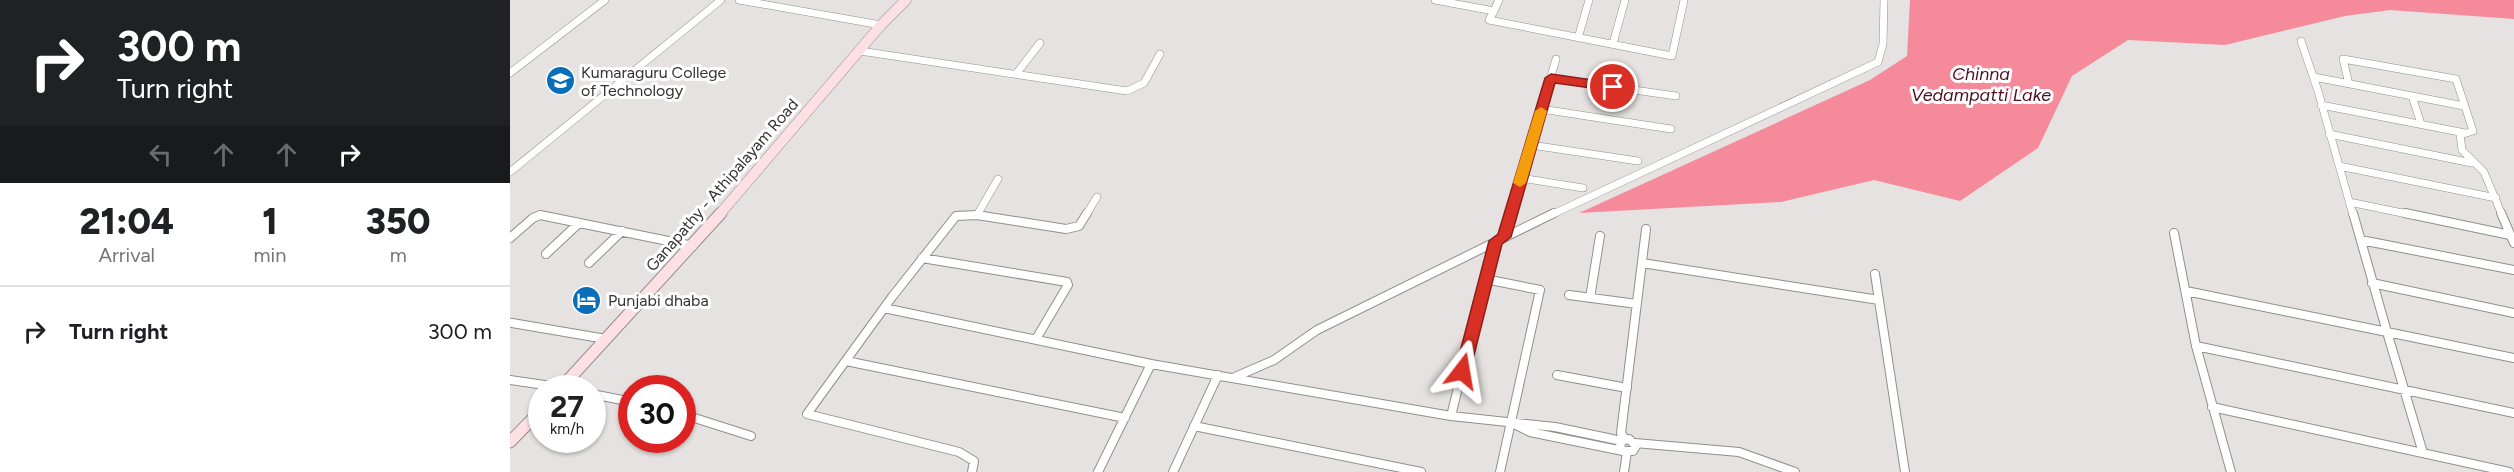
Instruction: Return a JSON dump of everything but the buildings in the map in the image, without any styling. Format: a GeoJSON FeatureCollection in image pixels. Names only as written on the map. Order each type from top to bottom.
{"type":"FeatureCollection","features":[{"type":"Feature","properties":{"kind":"main road","name":"Ganapathy - Athipalayam Road"},"geometry":{"type":"LineString","coordinates":[[574,375],[693,246],[881,25],[906,0]]}},
{"type":"Feature","properties":{"kind":"main road"},"geometry":{"type":"LineString","coordinates":[[510,442],[528,423]]}},
{"type":"Feature","properties":{"kind":"street"},"geometry":{"type":"LineString","coordinates":[[510,73],[604,0]]}},
{"type":"Feature","properties":{"kind":"street"},"geometry":{"type":"LineString","coordinates":[[510,172],[721,0]]}},
{"type":"Feature","properties":{"kind":"street"},"geometry":{"type":"LineString","coordinates":[[739,0],[881,25]]}},
{"type":"Feature","properties":{"kind":"street"},"geometry":{"type":"LineString","coordinates":[[1435,0],[1494,11]]}},
{"type":"Feature","properties":{"kind":"street"},"geometry":{"type":"LineString","coordinates":[[1499,0],[1489,20],[1672,56],[1684,0]]}},
{"type":"Feature","properties":{"kind":"street"},"geometry":{"type":"LineString","coordinates":[[1578,38],[1589,0]]}},
{"type":"Feature","properties":{"kind":"street"},"geometry":{"type":"LineString","coordinates":[[1614,40],[1625,0]]}},
{"type":"Feature","properties":{"kind":"street"},"geometry":{"type":"LineString","coordinates":[[1234,378],[1274,360],[1317,330],[1500,239],[1878,62],[1883,44],[1884,0]]}},
{"type":"Feature","properties":{"kind":"street"},"geometry":{"type":"LineString","coordinates":[[2301,41],[2314,77],[2386,332],[2423,453]]}},
{"type":"Feature","properties":{"kind":"street"},"geometry":{"type":"LineString","coordinates":[[1016,74],[1040,43]]}},
{"type":"Feature","properties":{"kind":"street"},"geometry":{"type":"LineString","coordinates":[[860,51],[1136,90],[1143,85],[1160,54]]}},
{"type":"Feature","properties":{"kind":"street"},"geometry":{"type":"LineString","coordinates":[[1451,416],[1485,279],[1521,178],[1556,59]]}},
{"type":"Feature","properties":{"kind":"street"},"geometry":{"type":"LineString","coordinates":[[2349,84],[2343,59],[2456,79],[2473,131],[2460,135],[2462,150],[2484,172],[2514,243]]}},
{"type":"Feature","properties":{"kind":"street"},"geometry":{"type":"LineString","coordinates":[[2314,77],[2464,106]]}},
{"type":"Feature","properties":{"kind":"street"},"geometry":{"type":"LineString","coordinates":[[1551,78],[1676,96]]}},
{"type":"Feature","properties":{"kind":"street"},"geometry":{"type":"LineString","coordinates":[[2412,96],[2421,124]]}},
{"type":"Feature","properties":{"kind":"street"},"geometry":{"type":"LineString","coordinates":[[2321,105],[2465,133]]}},
{"type":"Feature","properties":{"kind":"street"},"geometry":{"type":"LineString","coordinates":[[1541,109],[1671,129]]}},
{"type":"Feature","properties":{"kind":"street"},"geometry":{"type":"LineString","coordinates":[[2329,134],[2476,164]]}},
{"type":"Feature","properties":{"kind":"street"},"geometry":{"type":"LineString","coordinates":[[1531,145],[1638,161]]}},
{"type":"Feature","properties":{"kind":"street"},"geometry":{"type":"LineString","coordinates":[[2339,166],[2496,198]]}},
{"type":"Feature","properties":{"kind":"street"},"geometry":{"type":"LineString","coordinates":[[1521,178],[1583,188]]}},
{"type":"Feature","properties":{"kind":"street"},"geometry":{"type":"LineString","coordinates":[[977,215],[998,179]]}},
{"type":"Feature","properties":{"kind":"street"},"geometry":{"type":"LineString","coordinates":[[972,472],[974,461],[959,452],[807,414],[884,308],[956,216],[977,215],[1066,229],[1079,226],[1097,197]]}},
{"type":"Feature","properties":{"kind":"street"},"geometry":{"type":"LineString","coordinates":[[2349,202],[2510,235]]}},
{"type":"Feature","properties":{"kind":"street"},"geometry":{"type":"LineString","coordinates":[[510,238],[532,218],[540,215],[693,246]]}},
{"type":"Feature","properties":{"kind":"street"},"geometry":{"type":"LineString","coordinates":[[546,254],[579,223]]}},
{"type":"Feature","properties":{"kind":"street"},"geometry":{"type":"LineString","coordinates":[[1510,423],[1530,432],[1625,452],[1633,451],[1621,433],[1646,229]]}},
{"type":"Feature","properties":{"kind":"street"},"geometry":{"type":"LineString","coordinates":[[589,262],[622,231]]}},
{"type":"Feature","properties":{"kind":"street"},"geometry":{"type":"LineString","coordinates":[[2174,233],[2196,346],[2231,472]]}},
{"type":"Feature","properties":{"kind":"street"},"geometry":{"type":"LineString","coordinates":[[1590,298],[1600,236]]}},
{"type":"Feature","properties":{"kind":"street"},"geometry":{"type":"LineString","coordinates":[[2361,240],[2514,270]]}},
{"type":"Feature","properties":{"kind":"street"},"geometry":{"type":"LineString","coordinates":[[922,258],[1067,282],[1068,285],[1036,339]]}},
{"type":"Feature","properties":{"kind":"street"},"geometry":{"type":"LineString","coordinates":[[1642,263],[1879,300]]}},
{"type":"Feature","properties":{"kind":"street"},"geometry":{"type":"LineString","coordinates":[[1875,274],[1905,472]]}},
{"type":"Feature","properties":{"kind":"street"},"geometry":{"type":"LineString","coordinates":[[1485,279],[1540,290],[1500,472]]}},
{"type":"Feature","properties":{"kind":"street"},"geometry":{"type":"LineString","coordinates":[[2372,283],[2514,314]]}},
{"type":"Feature","properties":{"kind":"street"},"geometry":{"type":"LineString","coordinates":[[2187,291],[2514,358]]}},
{"type":"Feature","properties":{"kind":"street"},"geometry":{"type":"LineString","coordinates":[[1569,295],[1637,304]]}},
{"type":"Feature","properties":{"kind":"street"},"geometry":{"type":"LineString","coordinates":[[884,308],[1151,364],[1451,416],[1555,427],[1627,441],[1739,452],[1795,472]]}},
{"type":"Feature","properties":{"kind":"street"},"geometry":{"type":"LineString","coordinates":[[512,323],[606,339]]}},
{"type":"Feature","properties":{"kind":"street"},"geometry":{"type":"LineString","coordinates":[[2196,346],[2514,413]]}},
{"type":"Feature","properties":{"kind":"street"},"geometry":{"type":"LineString","coordinates":[[846,361],[1125,417]]}},
{"type":"Feature","properties":{"kind":"street"},"geometry":{"type":"LineString","coordinates":[[1098,472],[1151,364]]}},
{"type":"Feature","properties":{"kind":"street"},"geometry":{"type":"LineString","coordinates":[[1173,472],[1218,375]]}},
{"type":"Feature","properties":{"kind":"street"},"geometry":{"type":"LineString","coordinates":[[1557,375],[1627,388]]}},
{"type":"Feature","properties":{"kind":"street"},"geometry":{"type":"LineString","coordinates":[[510,380],[528,383]]}},
{"type":"Feature","properties":{"kind":"street"},"geometry":{"type":"LineString","coordinates":[[2212,407],[2510,472]]}},
{"type":"Feature","properties":{"kind":"street"},"geometry":{"type":"LineString","coordinates":[[696,418],[751,436]]}},
{"type":"Feature","properties":{"kind":"street"},"geometry":{"type":"LineString","coordinates":[[1194,426],[1421,472]]}},
{"type":"Feature","properties":{"kind":"street"},"geometry":{"type":"LineString","coordinates":[[1624,472],[1625,452]]}},
{"type":"Feature","properties":{"kind":"water","name":"Chinna Vedampatti Lake"},"geometry":{"type":"Polygon","coordinates":[[[1910,0],[2514,0],[2514,19],[2390,10],[2345,16],[2225,45],[2128,40],[2072,76],[2038,148],[1960,201],[1874,180],[1781,202],[1579,213],[1870,80],[1907,56],[1910,0]]]}},
{"type":"Feature","properties":{"kind":"slow traffic"},"geometry":{"type":"LineString","coordinates":[[1520,183],[1541,111]]}},
{"type":"Feature","properties":{"kind":"place","name":"Kumaraguru College of Technology"},"geometry":{"type":"Point","coordinates":[560,81]}},
{"type":"Feature","properties":{"kind":"place","name":"Punjabi dhaba"},"geometry":{"type":"Point","coordinates":[587,300]}},
{"type":"Feature","properties":{"kind":"route"},"geometry":{"type":"LineString","coordinates":[[1462,371],[1496,241],[1504,237],[1551,78],[1613,87]]}}]}
